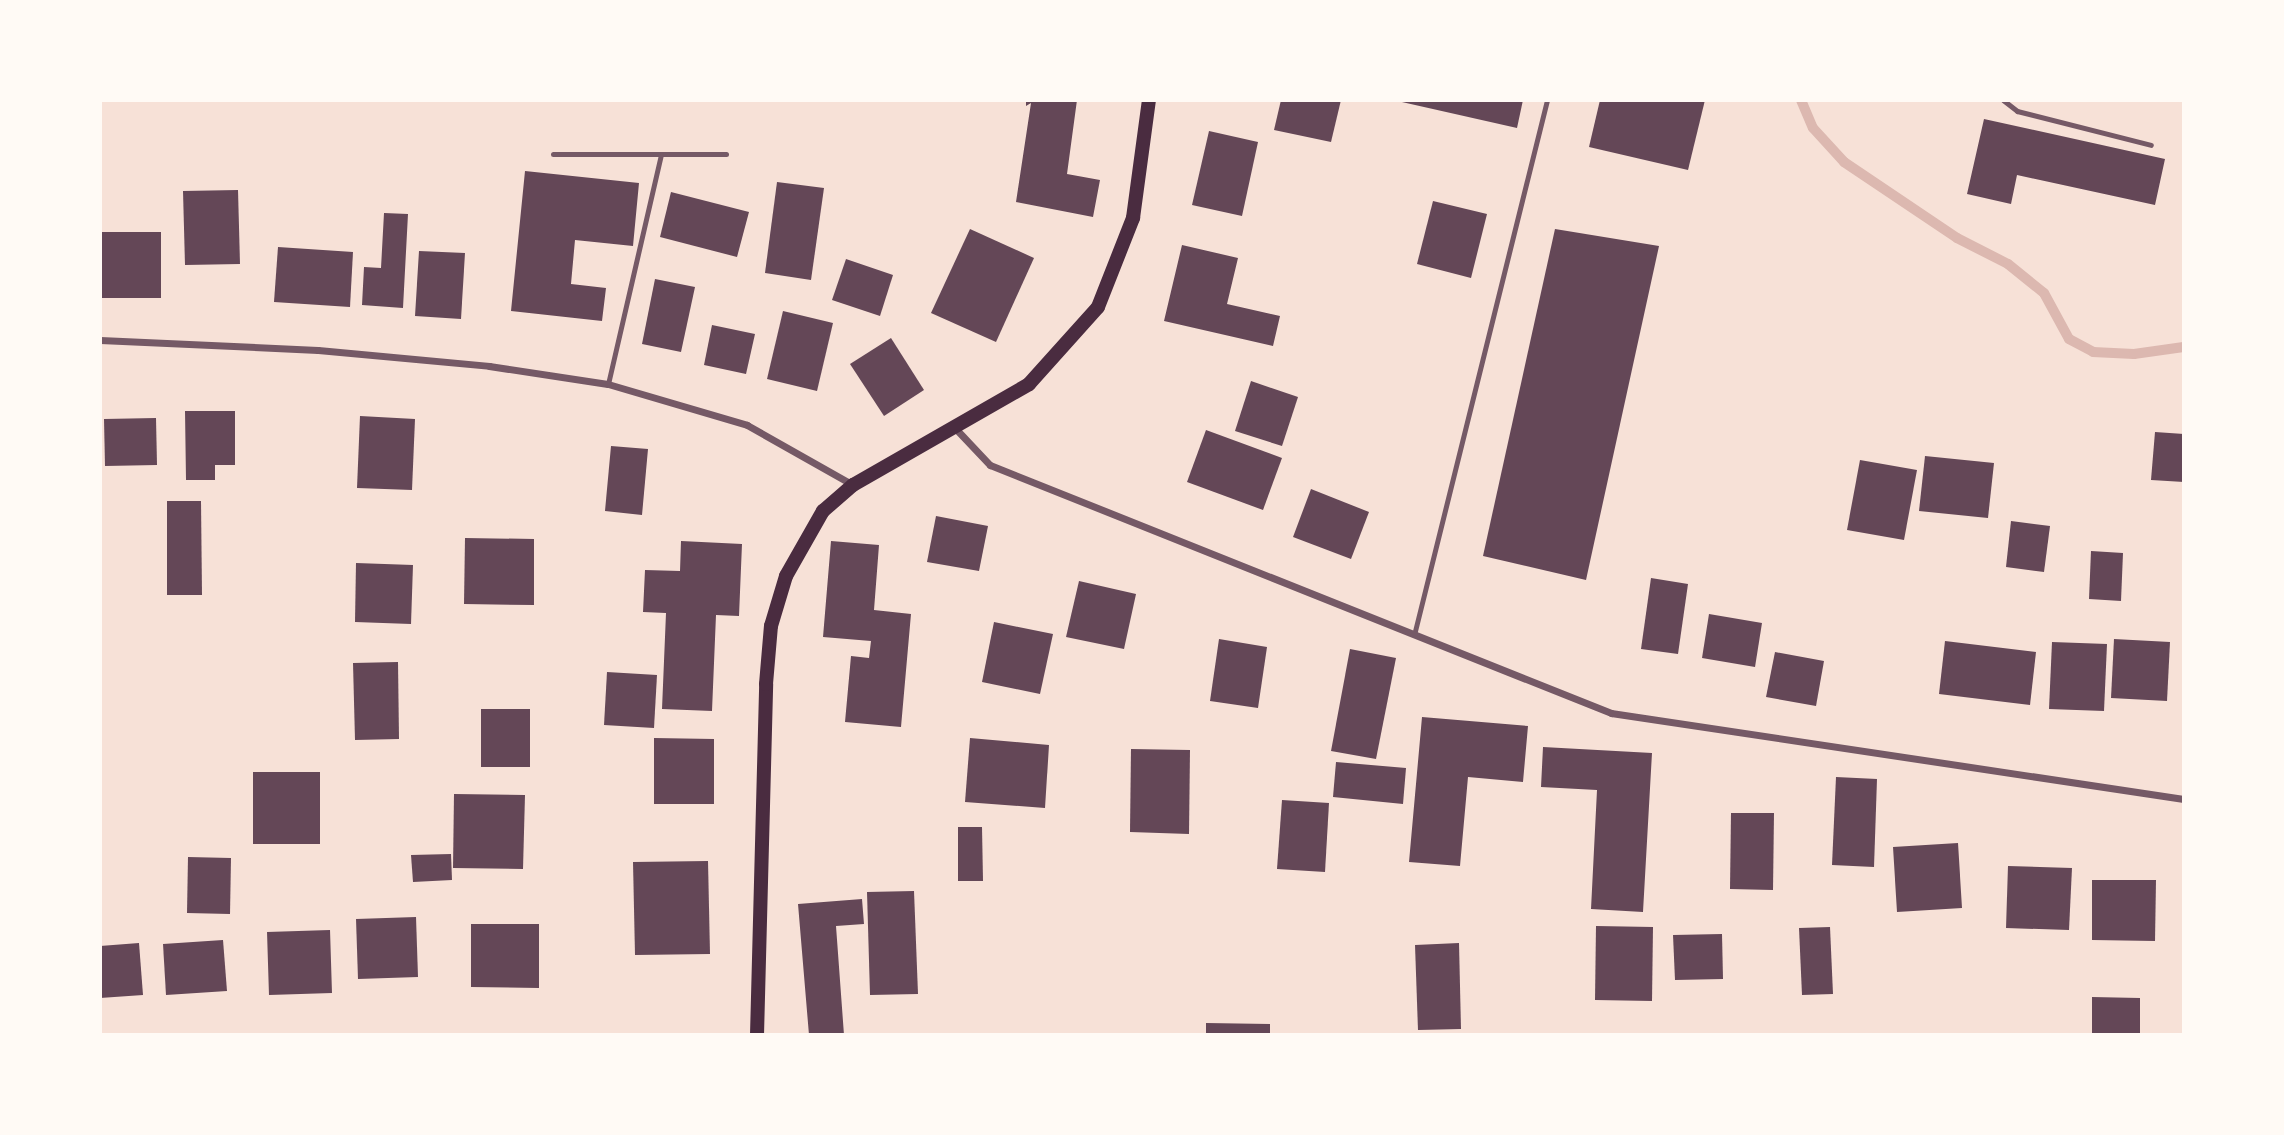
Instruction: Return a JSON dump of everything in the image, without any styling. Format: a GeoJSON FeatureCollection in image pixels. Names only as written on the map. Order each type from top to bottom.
{"type":"FeatureCollection","features":[{"type":"Feature","properties":{"kind":"main road"},"geometry":{"type":"LineString","coordinates":[[757,1035],[771,625],[800,545],[823,511],[853,485],[1030,384],[1098,307],[1133,218],[1149,100]]}},
{"type":"Feature","properties":{"kind":"street"},"geometry":{"type":"LineString","coordinates":[[100,340],[318,350],[489,366],[608,384],[747,425],[853,485]]}},
{"type":"Feature","properties":{"kind":"street"},"geometry":{"type":"LineString","coordinates":[[956,428],[990,465],[1611,713],[2184,799]]}},
{"type":"Feature","properties":{"kind":"lane"},"geometry":{"type":"LineString","coordinates":[[1414,635],[1547,100]]}},
{"type":"Feature","properties":{"kind":"lane"},"geometry":{"type":"LineString","coordinates":[[2004,100],[2017,111],[2151,145]]}},
{"type":"Feature","properties":{"kind":"lane"},"geometry":{"type":"LineString","coordinates":[[553,154],[726,154]]}},
{"type":"Feature","properties":{"kind":"lane"},"geometry":{"type":"LineString","coordinates":[[608,384],[661,155]]}},
{"type":"Feature","properties":{"kind":"building"},"geometry":{"type":"Polygon","coordinates":[[[1026,100],[1077,100],[1067,174],[1100,180],[1093,217],[1016,202],[1031,103],[1026,106],[1026,100]]]}},
{"type":"Feature","properties":{"kind":"building"},"geometry":{"type":"Polygon","coordinates":[[[1281,100],[1341,100],[1331,142],[1274,130],[1281,100]]]}},
{"type":"Feature","properties":{"kind":"building"},"geometry":{"type":"Polygon","coordinates":[[[1393,100],[1523,100],[1517,128],[1393,100]]]}},
{"type":"Feature","properties":{"kind":"building"},"geometry":{"type":"Polygon","coordinates":[[[1600,100],[1705,100],[1688,170],[1589,147],[1600,100]]]}},
{"type":"Feature","properties":{"kind":"building"},"geometry":{"type":"Polygon","coordinates":[[[1984,119],[2165,159],[2155,205],[2017,175],[2011,204],[1967,194],[1984,119]]]}},
{"type":"Feature","properties":{"kind":"building"},"geometry":{"type":"Polygon","coordinates":[[[1209,131],[1258,142],[1242,216],[1192,205],[1209,131]]]}},
{"type":"Feature","properties":{"kind":"building"},"geometry":{"type":"Polygon","coordinates":[[[525,171],[639,183],[633,246],[575,240],[571,284],[606,288],[602,321],[511,311],[525,171]]]}},
{"type":"Feature","properties":{"kind":"building"},"geometry":{"type":"Polygon","coordinates":[[[777,182],[824,188],[811,280],[765,273],[777,182]]]}},
{"type":"Feature","properties":{"kind":"building"},"geometry":{"type":"Polygon","coordinates":[[[238,190],[240,264],[185,265],[183,191],[238,190]]]}},
{"type":"Feature","properties":{"kind":"building"},"geometry":{"type":"Polygon","coordinates":[[[671,192],[749,212],[737,257],[660,237],[671,192]]]}},
{"type":"Feature","properties":{"kind":"building"},"geometry":{"type":"Polygon","coordinates":[[[1433,201],[1487,214],[1471,278],[1417,264],[1433,201]]]}},
{"type":"Feature","properties":{"kind":"building"},"geometry":{"type":"Polygon","coordinates":[[[384,213],[408,214],[403,308],[362,305],[364,267],[381,268],[384,213]]]}},
{"type":"Feature","properties":{"kind":"building"},"geometry":{"type":"Polygon","coordinates":[[[970,229],[1034,258],[996,342],[931,313],[970,229]]]}},
{"type":"Feature","properties":{"kind":"building"},"geometry":{"type":"Polygon","coordinates":[[[1555,229],[1659,246],[1586,580],[1483,556],[1555,229]]]}},
{"type":"Feature","properties":{"kind":"building"},"geometry":{"type":"Polygon","coordinates":[[[100,232],[161,232],[161,298],[100,298],[100,232]]]}},
{"type":"Feature","properties":{"kind":"building"},"geometry":{"type":"Polygon","coordinates":[[[1182,245],[1238,258],[1227,304],[1280,316],[1273,346],[1164,321],[1182,245]]]}},
{"type":"Feature","properties":{"kind":"building"},"geometry":{"type":"Polygon","coordinates":[[[278,247],[353,252],[350,307],[274,302],[278,247]]]}},
{"type":"Feature","properties":{"kind":"building"},"geometry":{"type":"Polygon","coordinates":[[[419,251],[465,253],[461,319],[415,316],[419,251]]]}},
{"type":"Feature","properties":{"kind":"building"},"geometry":{"type":"Polygon","coordinates":[[[846,259],[893,275],[880,316],[832,300],[846,259]]]}},
{"type":"Feature","properties":{"kind":"building"},"geometry":{"type":"Polygon","coordinates":[[[655,279],[695,287],[681,352],[642,344],[655,279]]]}},
{"type":"Feature","properties":{"kind":"building"},"geometry":{"type":"Polygon","coordinates":[[[783,311],[833,323],[817,391],[767,379],[783,311]]]}},
{"type":"Feature","properties":{"kind":"building"},"geometry":{"type":"Polygon","coordinates":[[[712,325],[755,334],[746,374],[704,365],[712,325]]]}},
{"type":"Feature","properties":{"kind":"building"},"geometry":{"type":"Polygon","coordinates":[[[891,338],[924,390],[884,416],[850,364],[891,338]]]}},
{"type":"Feature","properties":{"kind":"building"},"geometry":{"type":"Polygon","coordinates":[[[1251,381],[1298,397],[1282,446],[1235,431],[1251,381]]]}},
{"type":"Feature","properties":{"kind":"building"},"geometry":{"type":"Polygon","coordinates":[[[185,411],[235,411],[235,465],[215,465],[215,480],[186,480],[185,411]]]}},
{"type":"Feature","properties":{"kind":"building"},"geometry":{"type":"Polygon","coordinates":[[[360,416],[415,419],[412,490],[357,488],[360,416]]]}},
{"type":"Feature","properties":{"kind":"building"},"geometry":{"type":"Polygon","coordinates":[[[156,418],[157,465],[105,466],[104,419],[156,418]]]}},
{"type":"Feature","properties":{"kind":"building"},"geometry":{"type":"Polygon","coordinates":[[[1206,430],[1282,458],[1263,510],[1187,482],[1206,430]]]}},
{"type":"Feature","properties":{"kind":"building"},"geometry":{"type":"Polygon","coordinates":[[[2155,432],[2184,434],[2184,482],[2151,480],[2155,432]]]}},
{"type":"Feature","properties":{"kind":"building"},"geometry":{"type":"Polygon","coordinates":[[[611,446],[648,449],[642,515],[605,511],[611,446]]]}},
{"type":"Feature","properties":{"kind":"building"},"geometry":{"type":"Polygon","coordinates":[[[1925,456],[1994,463],[1988,518],[1919,511],[1925,456]]]}},
{"type":"Feature","properties":{"kind":"building"},"geometry":{"type":"Polygon","coordinates":[[[1860,460],[1917,470],[1904,540],[1847,530],[1860,460]]]}},
{"type":"Feature","properties":{"kind":"building"},"geometry":{"type":"Polygon","coordinates":[[[1311,489],[1369,512],[1351,559],[1293,537],[1311,489]]]}},
{"type":"Feature","properties":{"kind":"building"},"geometry":{"type":"Polygon","coordinates":[[[167,501],[201,501],[202,595],[167,595],[167,501]]]}},
{"type":"Feature","properties":{"kind":"building"},"geometry":{"type":"Polygon","coordinates":[[[936,516],[988,526],[979,571],[927,562],[936,516]]]}},
{"type":"Feature","properties":{"kind":"building"},"geometry":{"type":"Polygon","coordinates":[[[2011,521],[2050,526],[2044,572],[2006,567],[2011,521]]]}},
{"type":"Feature","properties":{"kind":"building"},"geometry":{"type":"Polygon","coordinates":[[[465,538],[534,539],[534,605],[464,604],[465,538]]]}},
{"type":"Feature","properties":{"kind":"building"},"geometry":{"type":"Polygon","coordinates":[[[681,541],[742,544],[739,616],[716,615],[712,711],[662,709],[666,613],[643,612],[645,570],[680,571],[681,541]]]}},
{"type":"Feature","properties":{"kind":"building"},"geometry":{"type":"Polygon","coordinates":[[[831,541],[879,545],[874,610],[911,614],[901,727],[845,722],[851,656],[869,658],[871,641],[823,637],[831,541]]]}},
{"type":"Feature","properties":{"kind":"building"},"geometry":{"type":"Polygon","coordinates":[[[2091,551],[2123,553],[2121,601],[2089,599],[2091,551]]]}},
{"type":"Feature","properties":{"kind":"building"},"geometry":{"type":"Polygon","coordinates":[[[356,563],[413,565],[411,624],[355,622],[356,563]]]}},
{"type":"Feature","properties":{"kind":"building"},"geometry":{"type":"Polygon","coordinates":[[[1651,578],[1688,584],[1678,654],[1641,649],[1651,578]]]}},
{"type":"Feature","properties":{"kind":"building"},"geometry":{"type":"Polygon","coordinates":[[[1079,581],[1136,594],[1124,649],[1066,637],[1079,581]]]}},
{"type":"Feature","properties":{"kind":"building"},"geometry":{"type":"Polygon","coordinates":[[[1709,614],[1762,623],[1755,667],[1702,658],[1709,614]]]}},
{"type":"Feature","properties":{"kind":"building"},"geometry":{"type":"Polygon","coordinates":[[[994,622],[1053,634],[1040,694],[982,682],[994,622]]]}},
{"type":"Feature","properties":{"kind":"building"},"geometry":{"type":"Polygon","coordinates":[[[1219,639],[1267,647],[1258,708],[1210,701],[1219,639]]]}},
{"type":"Feature","properties":{"kind":"building"},"geometry":{"type":"Polygon","coordinates":[[[2114,639],[2170,642],[2167,701],[2111,698],[2114,639]]]}},
{"type":"Feature","properties":{"kind":"building"},"geometry":{"type":"Polygon","coordinates":[[[1945,641],[2036,652],[2030,705],[1939,694],[1945,641]]]}},
{"type":"Feature","properties":{"kind":"building"},"geometry":{"type":"Polygon","coordinates":[[[2052,642],[2107,644],[2104,711],[2049,709],[2052,642]]]}},
{"type":"Feature","properties":{"kind":"building"},"geometry":{"type":"Polygon","coordinates":[[[1350,649],[1396,658],[1376,759],[1331,751],[1350,649]]]}},
{"type":"Feature","properties":{"kind":"building"},"geometry":{"type":"Polygon","coordinates":[[[1775,652],[1824,661],[1816,706],[1766,697],[1775,652]]]}},
{"type":"Feature","properties":{"kind":"building"},"geometry":{"type":"Polygon","coordinates":[[[398,662],[399,739],[355,740],[353,663],[398,662]]]}},
{"type":"Feature","properties":{"kind":"building"},"geometry":{"type":"Polygon","coordinates":[[[607,672],[657,675],[654,728],[604,725],[607,672]]]}},
{"type":"Feature","properties":{"kind":"building"},"geometry":{"type":"Polygon","coordinates":[[[481,709],[530,709],[530,767],[481,767],[481,709]]]}},
{"type":"Feature","properties":{"kind":"building"},"geometry":{"type":"Polygon","coordinates":[[[1422,717],[1528,726],[1523,782],[1468,777],[1460,866],[1409,862],[1422,717]]]}},
{"type":"Feature","properties":{"kind":"building"},"geometry":{"type":"Polygon","coordinates":[[[654,738],[714,739],[714,804],[654,804],[654,738]]]}},
{"type":"Feature","properties":{"kind":"building"},"geometry":{"type":"Polygon","coordinates":[[[970,738],[1049,745],[1045,808],[965,802],[970,738]]]}},
{"type":"Feature","properties":{"kind":"building"},"geometry":{"type":"Polygon","coordinates":[[[1543,747],[1652,753],[1643,912],[1591,909],[1597,790],[1541,787],[1543,747]]]}},
{"type":"Feature","properties":{"kind":"building"},"geometry":{"type":"Polygon","coordinates":[[[1131,749],[1190,750],[1189,834],[1130,832],[1131,749]]]}},
{"type":"Feature","properties":{"kind":"building"},"geometry":{"type":"Polygon","coordinates":[[[1336,762],[1406,768],[1403,804],[1333,797],[1336,762]]]}},
{"type":"Feature","properties":{"kind":"building"},"geometry":{"type":"Polygon","coordinates":[[[253,772],[320,772],[320,844],[253,844],[253,772]]]}},
{"type":"Feature","properties":{"kind":"building"},"geometry":{"type":"Polygon","coordinates":[[[1836,777],[1877,779],[1874,867],[1832,865],[1836,777]]]}},
{"type":"Feature","properties":{"kind":"building"},"geometry":{"type":"Polygon","coordinates":[[[454,794],[525,795],[523,869],[453,868],[454,794]]]}},
{"type":"Feature","properties":{"kind":"building"},"geometry":{"type":"Polygon","coordinates":[[[1282,800],[1329,803],[1325,872],[1277,869],[1282,800]]]}},
{"type":"Feature","properties":{"kind":"building"},"geometry":{"type":"Polygon","coordinates":[[[1731,813],[1774,813],[1773,890],[1730,889],[1731,813]]]}},
{"type":"Feature","properties":{"kind":"building"},"geometry":{"type":"Polygon","coordinates":[[[958,827],[982,827],[983,881],[958,881],[958,827]]]}},
{"type":"Feature","properties":{"kind":"building"},"geometry":{"type":"Polygon","coordinates":[[[1958,843],[1962,908],[1897,912],[1893,847],[1958,843]]]}},
{"type":"Feature","properties":{"kind":"building"},"geometry":{"type":"Polygon","coordinates":[[[451,854],[452,880],[413,882],[411,855],[451,854]]]}},
{"type":"Feature","properties":{"kind":"building"},"geometry":{"type":"Polygon","coordinates":[[[188,857],[231,858],[230,914],[187,913],[188,857]]]}},
{"type":"Feature","properties":{"kind":"building"},"geometry":{"type":"Polygon","coordinates":[[[708,861],[710,954],[635,955],[633,862],[708,861]]]}},
{"type":"Feature","properties":{"kind":"building"},"geometry":{"type":"Polygon","coordinates":[[[2008,866],[2072,868],[2069,930],[2006,928],[2008,866]]]}},
{"type":"Feature","properties":{"kind":"building"},"geometry":{"type":"Polygon","coordinates":[[[2092,880],[2156,880],[2155,941],[2092,940],[2092,880]]]}},
{"type":"Feature","properties":{"kind":"building"},"geometry":{"type":"Polygon","coordinates":[[[914,891],[918,994],[870,995],[867,892],[914,891]]]}},
{"type":"Feature","properties":{"kind":"building"},"geometry":{"type":"Polygon","coordinates":[[[862,899],[864,924],[836,926],[844,1035],[809,1035],[798,904],[862,899]]]}},
{"type":"Feature","properties":{"kind":"building"},"geometry":{"type":"Polygon","coordinates":[[[416,917],[418,977],[358,979],[356,919],[416,917]]]}},
{"type":"Feature","properties":{"kind":"building"},"geometry":{"type":"Polygon","coordinates":[[[471,924],[539,924],[539,988],[471,987],[471,924]]]}},
{"type":"Feature","properties":{"kind":"building"},"geometry":{"type":"Polygon","coordinates":[[[1596,926],[1653,927],[1652,1001],[1595,1000],[1596,926]]]}},
{"type":"Feature","properties":{"kind":"building"},"geometry":{"type":"Polygon","coordinates":[[[1830,927],[1833,994],[1802,995],[1799,928],[1830,927]]]}},
{"type":"Feature","properties":{"kind":"building"},"geometry":{"type":"Polygon","coordinates":[[[330,930],[332,993],[269,995],[267,932],[330,930]]]}},
{"type":"Feature","properties":{"kind":"building"},"geometry":{"type":"Polygon","coordinates":[[[1722,934],[1723,979],[1675,980],[1673,935],[1722,934]]]}},
{"type":"Feature","properties":{"kind":"building"},"geometry":{"type":"Polygon","coordinates":[[[223,940],[227,991],[166,995],[163,944],[223,940]]]}},
{"type":"Feature","properties":{"kind":"building"},"geometry":{"type":"Polygon","coordinates":[[[139,943],[143,995],[100,998],[100,946],[139,943]]]}},
{"type":"Feature","properties":{"kind":"building"},"geometry":{"type":"Polygon","coordinates":[[[1459,943],[1461,1029],[1418,1030],[1415,945],[1459,943]]]}},
{"type":"Feature","properties":{"kind":"building"},"geometry":{"type":"Polygon","coordinates":[[[2092,997],[2140,998],[2140,1035],[2092,1035],[2092,997]]]}},
{"type":"Feature","properties":{"kind":"building"},"geometry":{"type":"Polygon","coordinates":[[[1206,1023],[1270,1024],[1270,1035],[1206,1035],[1206,1023]]]}},
{"type":"Feature","properties":{"kind":"waterway"},"geometry":{"type":"LineString","coordinates":[[1801,100],[1813,128],[1844,162],[1957,238],[2008,264],[2044,293],[2069,339],[2093,352],[2134,354],[2184,347]]}}]}
